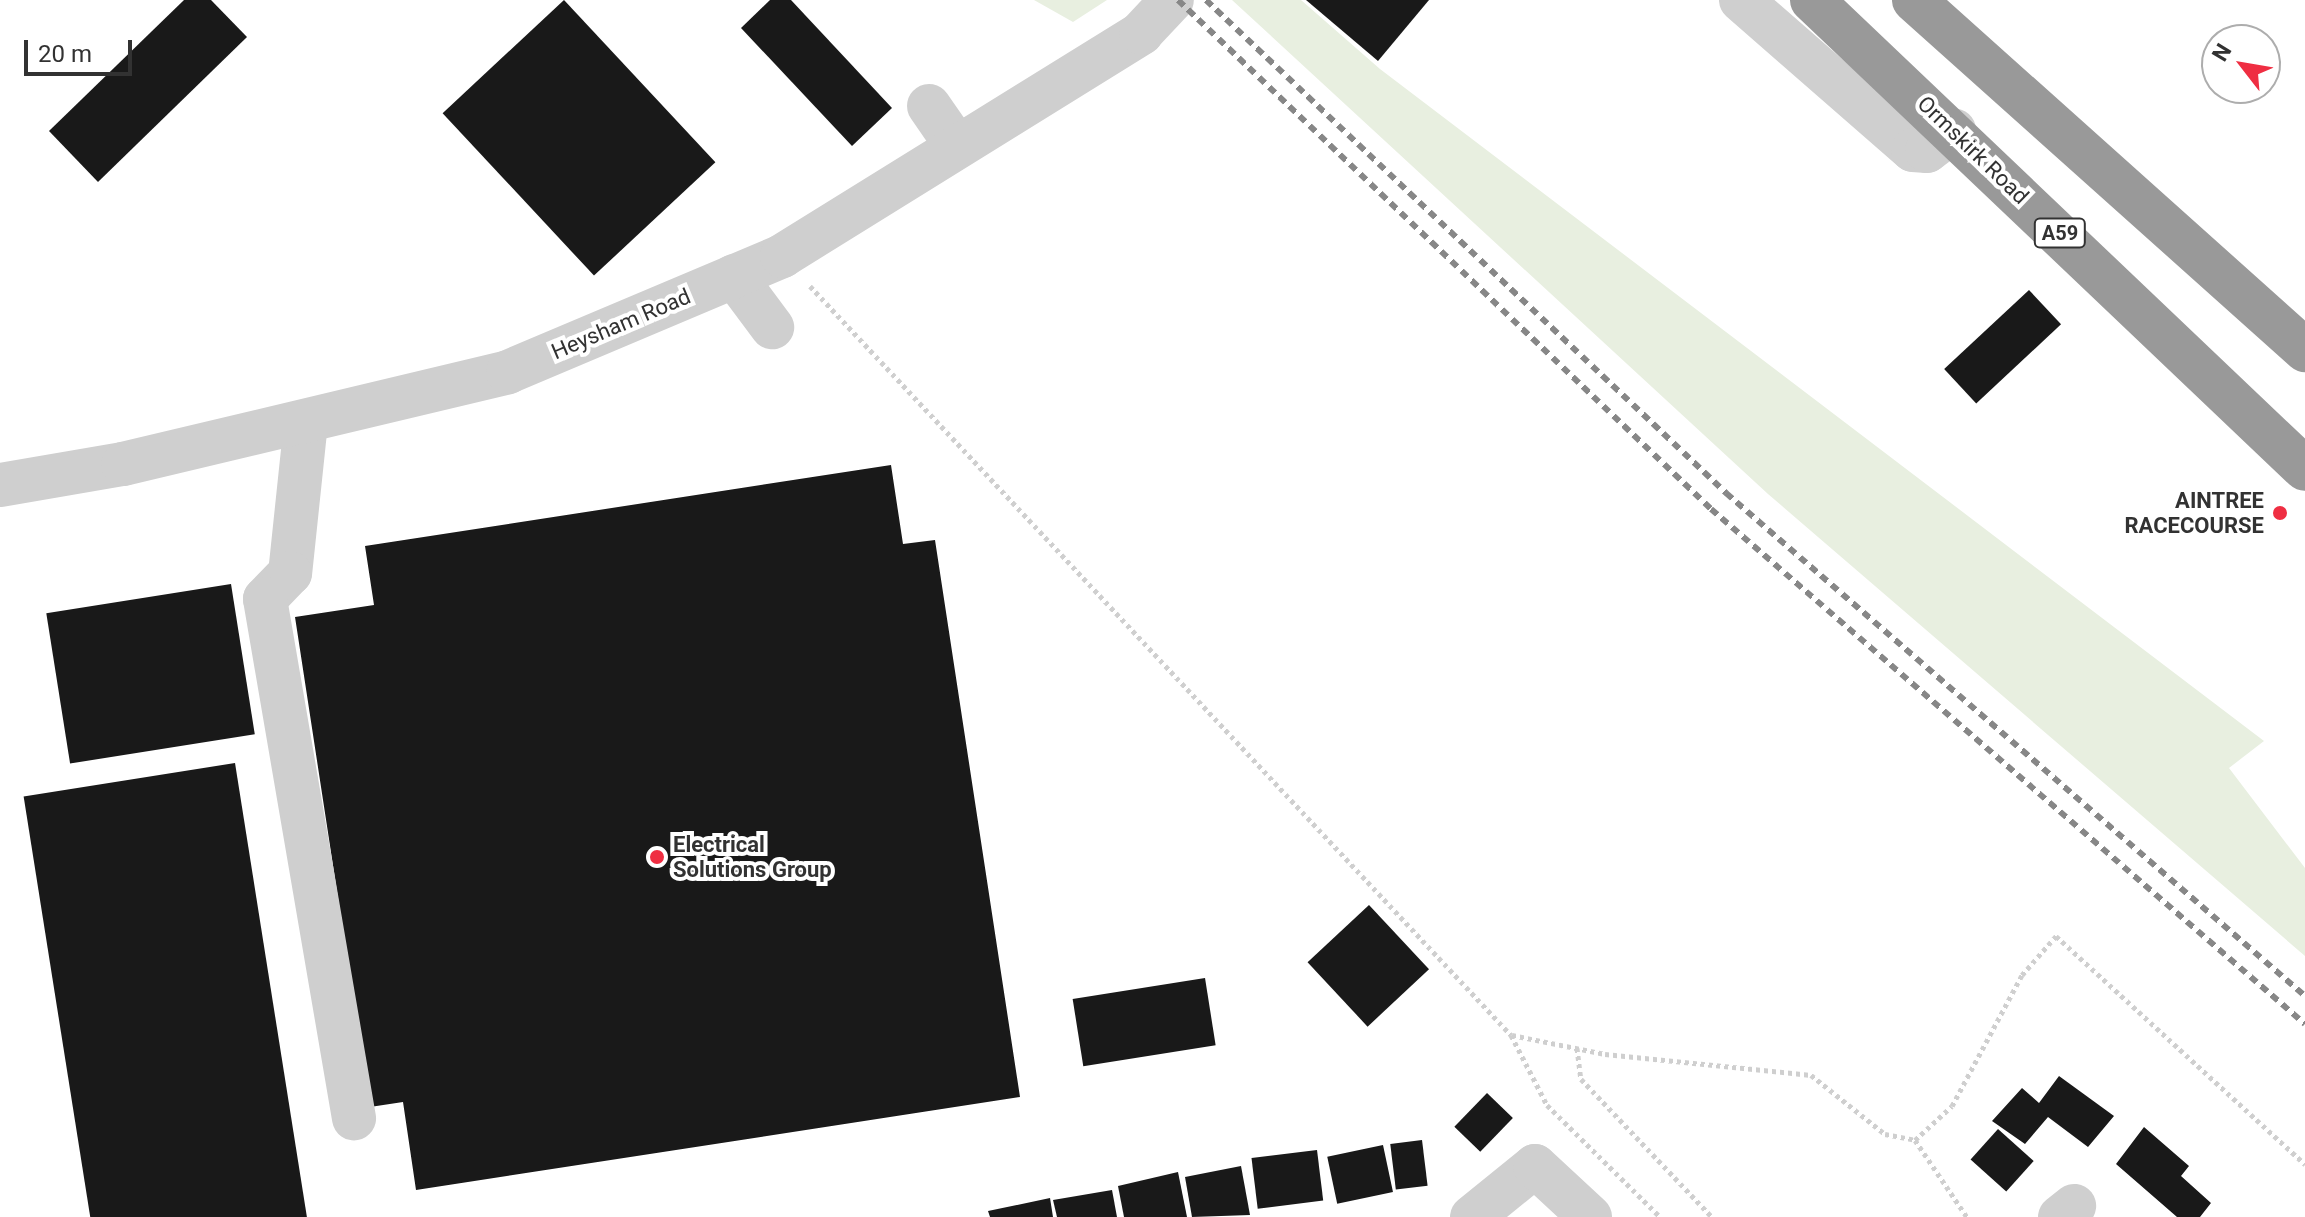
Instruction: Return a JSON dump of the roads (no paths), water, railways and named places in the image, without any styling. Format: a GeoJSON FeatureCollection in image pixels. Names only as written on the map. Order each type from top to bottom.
{"type":"FeatureCollection","features":[{"type":"Feature","properties":{"kind":"highway","name":"Ormskirk Road"},"geometry":{"type":"LineString","coordinates":[[1812,0],[1954,131],[2305,469]]}},
{"type":"Feature","properties":{"kind":"highway"},"geometry":{"type":"LineString","coordinates":[[1914,0],[2305,350]]}},
{"type":"Feature","properties":{"kind":"street","name":"Heysham Road"},"geometry":{"type":"LineString","coordinates":[[0,485],[306,422],[508,372],[782,256],[956,145],[1141,33],[1172,0]]}},
{"type":"Feature","properties":{"kind":"street"},"geometry":{"type":"LineString","coordinates":[[1741,0],[1913,150],[1927,151],[1954,131]]}},
{"type":"Feature","properties":{"kind":"street"},"geometry":{"type":"LineString","coordinates":[[929,106],[956,145]]}},
{"type":"Feature","properties":{"kind":"street"},"geometry":{"type":"LineString","coordinates":[[734,276],[772,327]]}},
{"type":"Feature","properties":{"kind":"street"},"geometry":{"type":"LineString","coordinates":[[306,422],[290,573],[265,599],[354,1118]]}},
{"type":"Feature","properties":{"kind":"street"},"geometry":{"type":"LineString","coordinates":[[1472,1217],[1535,1166],[1590,1217]]}},
{"type":"Feature","properties":{"kind":"railway"},"geometry":{"type":"LineString","coordinates":[[1178,0],[1711,509],[2305,1024]]}},
{"type":"Feature","properties":{"kind":"railway"},"geometry":{"type":"LineString","coordinates":[[1206,0],[1726,493],[2305,996]]}},
{"type":"Feature","properties":{"kind":"place","name":"AINTREE RACECOURSE"},"geometry":{"type":"Point","coordinates":[2280,513]}},
{"type":"Feature","properties":{"kind":"place","name":"Electrical Solutions Group"},"geometry":{"type":"Point","coordinates":[657,857]}}]}
